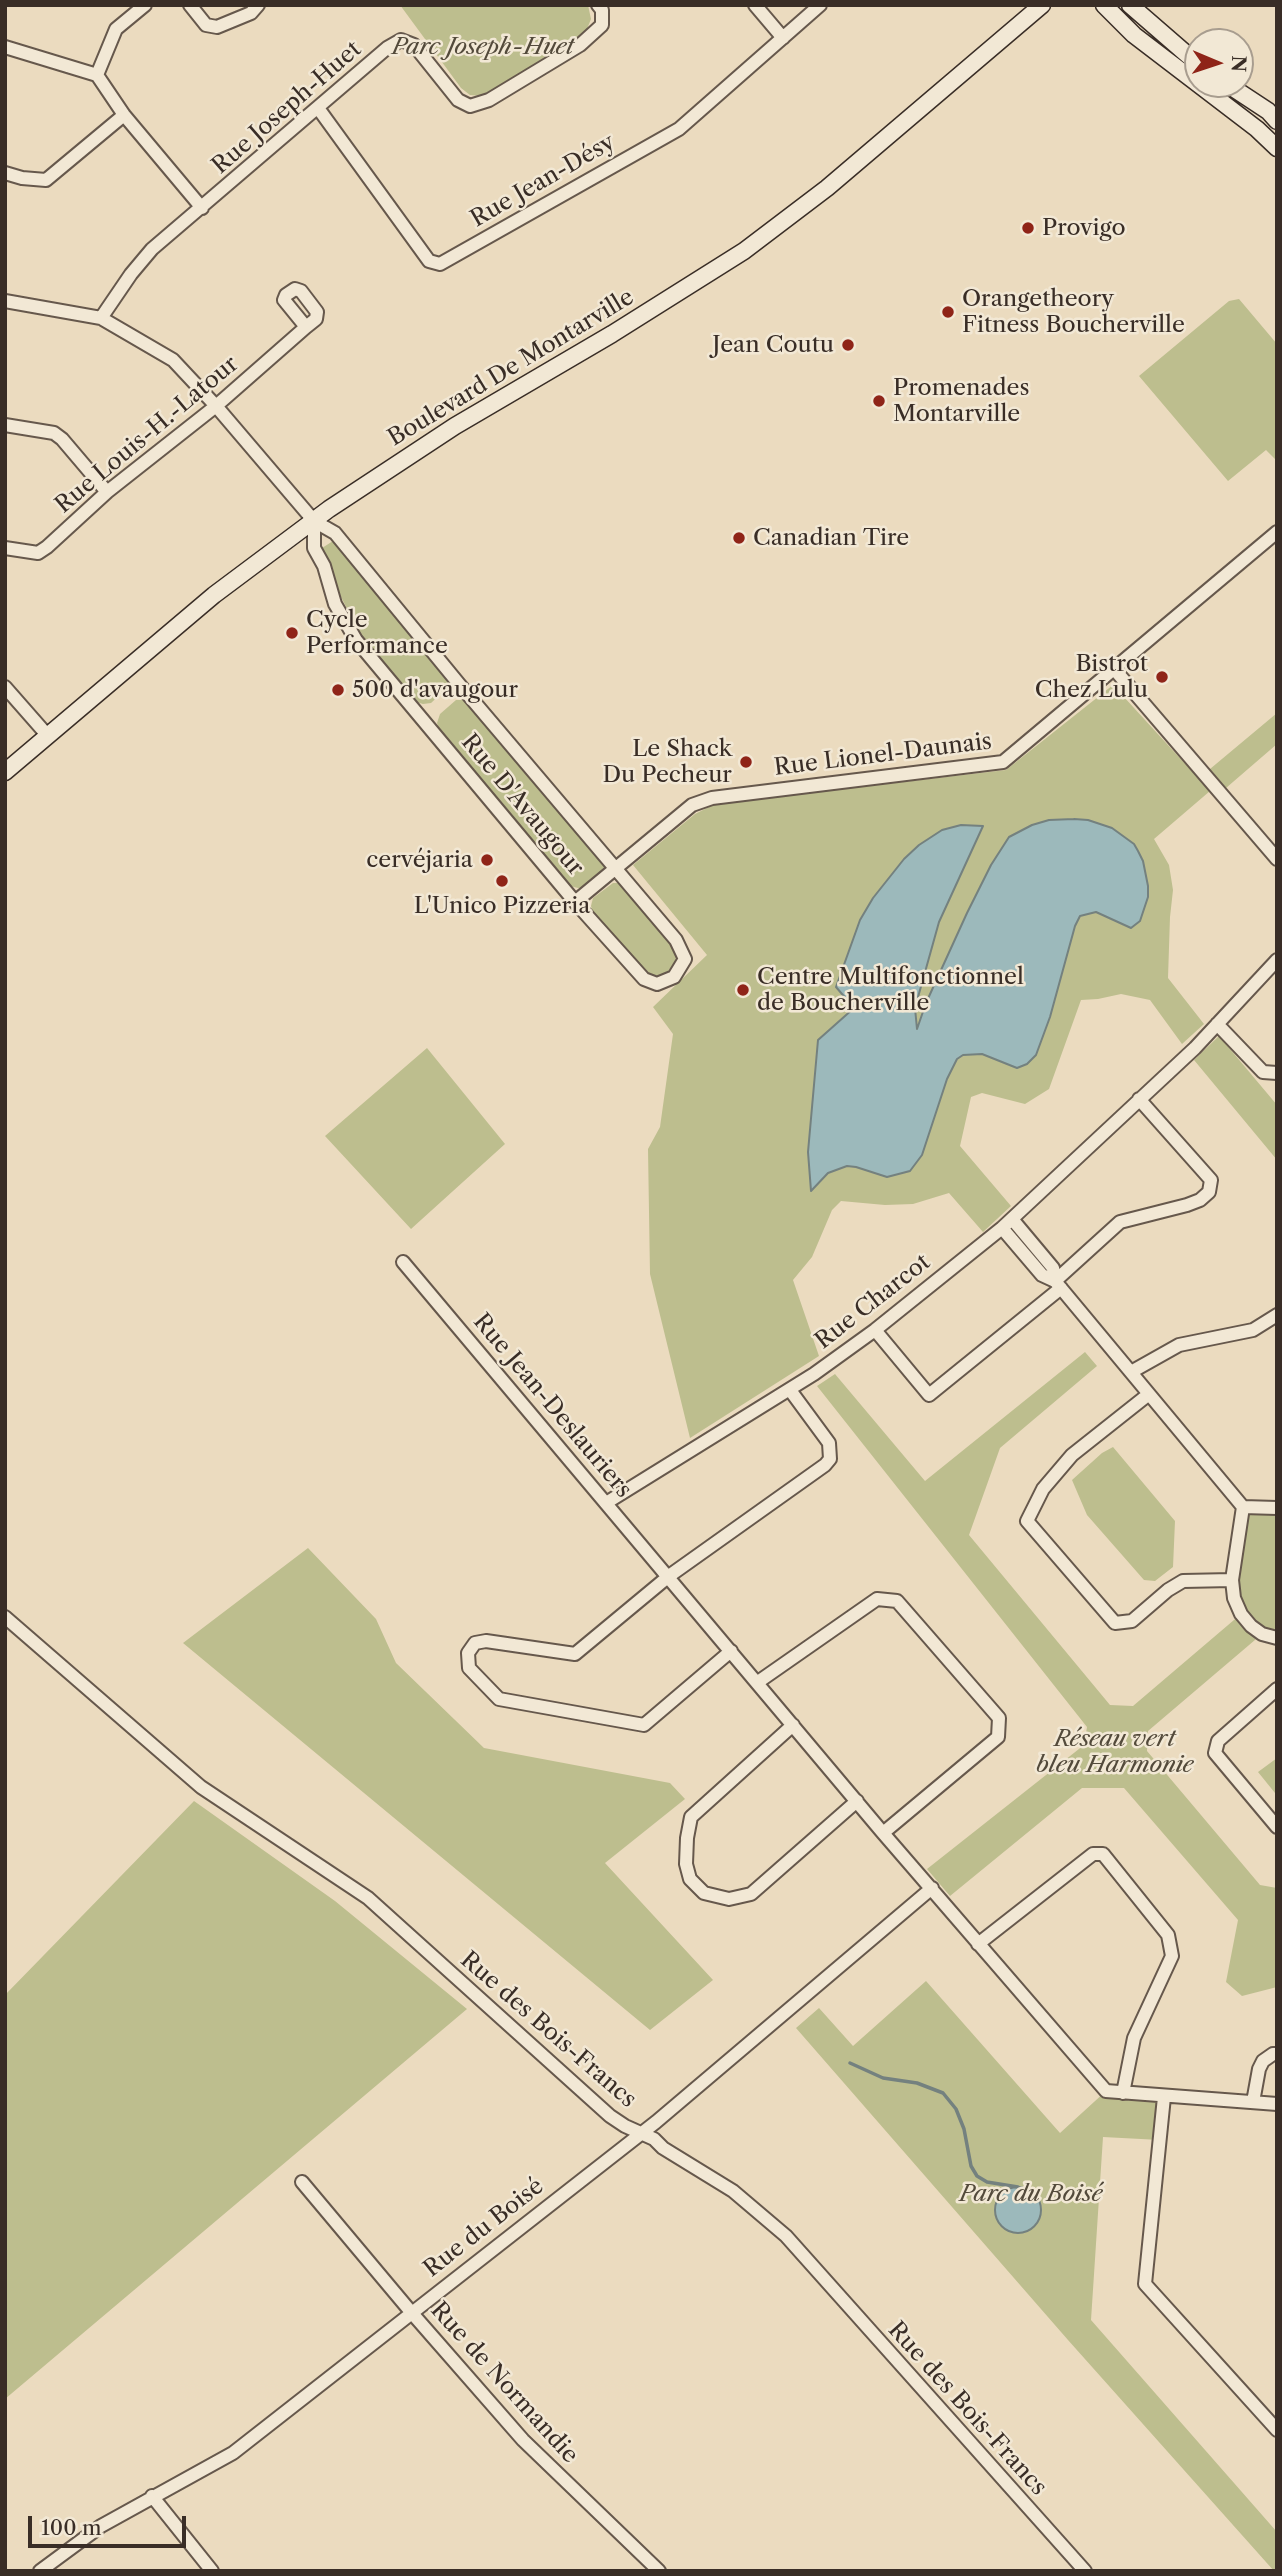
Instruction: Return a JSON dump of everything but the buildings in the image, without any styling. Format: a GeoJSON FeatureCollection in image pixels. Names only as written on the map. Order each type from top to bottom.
{"type":"FeatureCollection","features":[{"type":"Feature","properties":{"kind":"street"},"geometry":{"type":"LineString","coordinates":[[97,75],[116,29],[145,5]]}},
{"type":"Feature","properties":{"kind":"street"},"geometry":{"type":"LineString","coordinates":[[190,5],[206,25],[218,27],[251,13],[258,5]]}},
{"type":"Feature","properties":{"kind":"street","name":"Rue Joseph-Huet"},"geometry":{"type":"LineString","coordinates":[[101,317],[131,274],[152,250],[387,48],[401,40],[414,45],[458,100],[470,106],[489,100],[580,45],[602,25],[602,10],[598,5]]}},
{"type":"Feature","properties":{"kind":"street"},"geometry":{"type":"LineString","coordinates":[[755,5],[782,38]]}},
{"type":"Feature","properties":{"kind":"street","name":"Rue Jean-Désy"},"geometry":{"type":"LineString","coordinates":[[318,108],[429,261],[440,264],[678,129],[820,5]]}},
{"type":"Feature","properties":{"kind":"street","name":"Boulevard De Montarville"},"geometry":{"type":"LineString","coordinates":[[5,772],[214,595],[314,521],[454,426],[744,251],[827,188],[1042,5]]}},
{"type":"Feature","properties":{"kind":"street"},"geometry":{"type":"LineString","coordinates":[[1104,5],[1134,35],[1277,148]]}},
{"type":"Feature","properties":{"kind":"street"},"geometry":{"type":"LineString","coordinates":[[1130,5],[1138,15],[1184,53]]}},
{"type":"Feature","properties":{"kind":"street"},"geometry":{"type":"LineString","coordinates":[[5,47],[97,75],[124,115],[202,208]]}},
{"type":"Feature","properties":{"kind":"street"},"geometry":{"type":"LineString","coordinates":[[1248,98],[1268,111],[1277,121]]}},
{"type":"Feature","properties":{"kind":"street"},"geometry":{"type":"LineString","coordinates":[[5,173],[46,180],[124,115]]}},
{"type":"Feature","properties":{"kind":"street","name":"Rue D'Avaugour"},"geometry":{"type":"LineString","coordinates":[[5,301],[101,317],[173,360],[216,405],[314,521],[335,533],[681,948],[684,962],[674,977],[662,984],[646,981],[575,902],[356,640],[335,604],[324,566],[314,548],[314,521]]}},
{"type":"Feature","properties":{"kind":"street","name":"Rue Louis-H.-Latour"},"geometry":{"type":"LineString","coordinates":[[5,548],[38,552],[56,539],[107,492],[216,405],[306,327]]}},
{"type":"Feature","properties":{"kind":"street"},"geometry":{"type":"LineString","coordinates":[[5,425],[54,433],[107,492]]}},
{"type":"Feature","properties":{"kind":"street","name":"Rue Lionel-Daunais"},"geometry":{"type":"LineString","coordinates":[[575,902],[692,805],[712,798],[1003,762],[1277,532]]}},
{"type":"Feature","properties":{"kind":"street"},"geometry":{"type":"LineString","coordinates":[[1115,670],[1277,859]]}},
{"type":"Feature","properties":{"kind":"street"},"geometry":{"type":"LineString","coordinates":[[5,687],[48,736]]}},
{"type":"Feature","properties":{"kind":"street","name":"Rue Charcot"},"geometry":{"type":"LineString","coordinates":[[606,1503],[789,1390],[875,1330],[1007,1224],[1195,1048],[1277,960]]}},
{"type":"Feature","properties":{"kind":"street"},"geometry":{"type":"LineString","coordinates":[[1217,1024],[1263,1072],[1277,1073]]}},
{"type":"Feature","properties":{"kind":"street"},"geometry":{"type":"LineString","coordinates":[[875,1330],[929,1395],[1058,1284],[1120,1222],[1200,1200],[1209,1192],[1211,1180],[1139,1099]]}},
{"type":"Feature","properties":{"kind":"street"},"geometry":{"type":"LineString","coordinates":[[1007,1224],[1042,1275],[1058,1284],[1243,1507],[1232,1580],[1234,1598],[1246,1621],[1262,1634],[1277,1637]]}},
{"type":"Feature","properties":{"kind":"street","name":"Rue Jean-Deslauriers"},"geometry":{"type":"LineString","coordinates":[[403,1262],[883,1833],[1106,2091],[1277,2104]]}},
{"type":"Feature","properties":{"kind":"street"},"geometry":{"type":"LineString","coordinates":[[1131,1373],[1179,1345],[1253,1331],[1277,1315]]}},
{"type":"Feature","properties":{"kind":"street"},"geometry":{"type":"LineString","coordinates":[[732,1651],[644,1725],[499,1699],[469,1668],[468,1653],[475,1643],[486,1641],[575,1654],[669,1576],[825,1465],[830,1458],[829,1443],[789,1390]]}},
{"type":"Feature","properties":{"kind":"street"},"geometry":{"type":"LineString","coordinates":[[1149,1394],[1072,1455],[1043,1489],[1027,1521],[1115,1623],[1132,1621],[1168,1590],[1183,1581],[1232,1580]]}},
{"type":"Feature","properties":{"kind":"street"},"geometry":{"type":"LineString","coordinates":[[1243,1507],[1277,1508]]}},
{"type":"Feature","properties":{"kind":"street"},"geometry":{"type":"LineString","coordinates":[[758,1682],[877,1599],[897,1601],[999,1718],[998,1737],[883,1833]]}},
{"type":"Feature","properties":{"kind":"street","name":"Rue des Bois-Francs"},"geometry":{"type":"LineString","coordinates":[[5,1617],[201,1787],[368,1898],[589,2099],[621,2124],[654,2139],[663,2148],[733,2191],[786,2236],[1085,2571]]}},
{"type":"Feature","properties":{"kind":"street"},"geometry":{"type":"LineString","coordinates":[[1277,1689],[1218,1741],[1215,1753],[1277,1827]]}},
{"type":"Feature","properties":{"kind":"street"},"geometry":{"type":"LineString","coordinates":[[793,1725],[691,1817],[686,1864],[690,1880],[704,1893],[729,1899],[751,1894],[857,1801]]}},
{"type":"Feature","properties":{"kind":"street"},"geometry":{"type":"LineString","coordinates":[[978,1944],[1093,1854],[1103,1854],[1168,1935],[1172,1956],[1134,2038],[1122,2093]]}},
{"type":"Feature","properties":{"kind":"street","name":"Rue du Boisé"},"geometry":{"type":"LineString","coordinates":[[40,2571],[101,2526],[233,2453],[641,2133],[932,1888]]}},
{"type":"Feature","properties":{"kind":"street"},"geometry":{"type":"LineString","coordinates":[[1253,2102],[1259,2069],[1263,2061],[1277,2054]]}},
{"type":"Feature","properties":{"kind":"street"},"geometry":{"type":"LineString","coordinates":[[1164,2097],[1145,2284],[1275,2425]]}},
{"type":"Feature","properties":{"kind":"street","name":"Rue de Normandie"},"geometry":{"type":"LineString","coordinates":[[302,2182],[523,2440],[659,2571]]}},
{"type":"Feature","properties":{"kind":"street"},"geometry":{"type":"LineString","coordinates":[[152,2496],[212,2571]]}},
{"type":"Feature","properties":{"kind":"green space","name":"Parc Joseph-Huet"},"geometry":{"type":"Polygon","coordinates":[[[400,5],[588,5],[591,19],[587,29],[573,44],[482,96],[470,95],[461,88],[400,5]]]}},
{"type":"Feature","properties":{"kind":"green space"},"geometry":{"type":"Polygon","coordinates":[[[1239,299],[1277,344],[1277,461],[1266,450],[1228,481],[1139,376],[1229,301],[1239,299]]]}},
{"type":"Feature","properties":{"kind":"green space"},"geometry":{"type":"Polygon","coordinates":[[[333,541],[449,680],[445,690],[431,703],[413,701],[364,641],[341,597],[322,548],[333,541]]]}},
{"type":"Feature","properties":{"kind":"green space"},"geometry":{"type":"Polygon","coordinates":[[[1113,685],[1210,791],[1154,839],[1169,865],[1173,890],[1168,978],[1204,1024],[1182,1044],[1150,1000],[1121,994],[1081,1000],[1049,1089],[1025,1104],[982,1093],[971,1097],[960,1146],[1011,1206],[983,1232],[949,1193],[913,1204],[885,1205],[841,1201],[832,1210],[812,1257],[793,1280],[819,1356],[690,1438],[650,1274],[648,1149],[660,1127],[673,1034],[653,1007],[707,955],[633,865],[695,814],[715,804],[1006,770],[1113,685]]]}},
{"type":"Feature","properties":{"kind":"green space"},"geometry":{"type":"Polygon","coordinates":[[[456,700],[464,700],[605,863],[604,871],[582,889],[570,886],[440,731],[437,723],[440,714],[456,700]]]}},
{"type":"Feature","properties":{"kind":"green space"},"geometry":{"type":"Polygon","coordinates":[[[1277,713],[1277,744],[1226,788],[1210,769],[1277,713]]]}},
{"type":"Feature","properties":{"kind":"green space"},"geometry":{"type":"Polygon","coordinates":[[[613,883],[621,883],[674,945],[677,951],[675,964],[665,974],[646,974],[593,913],[593,898],[613,883]]]}},
{"type":"Feature","properties":{"kind":"green space"},"geometry":{"type":"Polygon","coordinates":[[[1219,1036],[1277,1105],[1277,1160],[1194,1060],[1219,1036]]]}},
{"type":"Feature","properties":{"kind":"green space"},"geometry":{"type":"Polygon","coordinates":[[[427,1048],[505,1144],[411,1229],[325,1136],[427,1048]]]}},
{"type":"Feature","properties":{"kind":"green space","name":"Réseau vert bleu Harmonie"},"geometry":{"type":"Polygon","coordinates":[[[1085,1352],[1097,1366],[1000,1448],[969,1535],[1110,1705],[1133,1706],[1241,1614],[1234,1598],[1243,1507],[1277,1508],[1277,1638],[1262,1634],[1148,1731],[1147,1751],[1260,1885],[1277,1888],[1277,1987],[1242,1996],[1226,1982],[1238,1920],[1124,1788],[1082,1788],[950,1896],[927,1869],[1084,1745],[1087,1727],[817,1386],[835,1374],[925,1481],[1085,1352]]]}},
{"type":"Feature","properties":{"kind":"green space"},"geometry":{"type":"Polygon","coordinates":[[[1113,1447],[1175,1521],[1173,1567],[1155,1581],[1144,1580],[1087,1515],[1072,1480],[1102,1453],[1113,1447]]]}},
{"type":"Feature","properties":{"kind":"green space"},"geometry":{"type":"Polygon","coordinates":[[[308,1548],[376,1619],[396,1663],[484,1748],[670,1783],[685,1799],[605,1863],[713,1980],[650,2030],[183,1643],[308,1548]]]}},
{"type":"Feature","properties":{"kind":"green space"},"geometry":{"type":"Polygon","coordinates":[[[1277,1758],[1277,1792],[1275,1793],[1258,1772],[1277,1758]]]}},
{"type":"Feature","properties":{"kind":"green space"},"geometry":{"type":"Polygon","coordinates":[[[194,1801],[335,1901],[467,2009],[5,2399],[5,1995],[194,1801]]]}},
{"type":"Feature","properties":{"kind":"green space","name":"Parc du Boisé"},"geometry":{"type":"Polygon","coordinates":[[[926,1981],[1060,2133],[1106,2091],[1164,2097],[1160,2140],[1103,2137],[1091,2320],[1277,2532],[1277,2571],[1274,2571],[1068,2340],[796,2028],[819,2008],[853,2046],[926,1981]]]}},
{"type":"Feature","properties":{"kind":"water"},"geometry":{"type":"Polygon","coordinates":[[[1049,820],[1088,820],[1112,828],[1134,844],[1143,861],[1148,886],[1148,897],[1140,921],[1131,928],[1096,912],[1080,916],[1036,1055],[1027,1064],[1017,1068],[982,1054],[963,1055],[957,1059],[947,1079],[922,1155],[910,1171],[887,1177],[847,1166],[828,1173],[811,1191],[808,1152],[818,1040],[854,1008],[836,987],[860,920],[873,898],[904,859],[919,845],[942,830],[961,825],[983,826],[939,922],[915,1008],[917,1029],[967,913],[991,865],[1009,837],[1049,820]]]}},
{"type":"Feature","properties":{"kind":"water"},"geometry":{"type":"Polygon","coordinates":[[[1018,2187],[1034,2194],[1041,2210],[1034,2226],[1018,2233],[1002,2226],[995,2210],[1002,2194],[1018,2187]]]}},
{"type":"Feature","properties":{"kind":"waterway"},"geometry":{"type":"LineString","coordinates":[[850,2063],[883,2078],[917,2083],[943,2093],[956,2109],[964,2129],[971,2166],[977,2176],[987,2182],[1018,2187]]}},
{"type":"Feature","properties":{"kind":"place","name":"Provigo"},"geometry":{"type":"Point","coordinates":[1028,228]}},
{"type":"Feature","properties":{"kind":"place","name":"Orangetheory Fitness Boucherville"},"geometry":{"type":"Point","coordinates":[948,312]}},
{"type":"Feature","properties":{"kind":"place","name":"Jean Coutu"},"geometry":{"type":"Point","coordinates":[848,345]}},
{"type":"Feature","properties":{"kind":"place","name":"Promenades Montarville"},"geometry":{"type":"Point","coordinates":[879,401]}},
{"type":"Feature","properties":{"kind":"place","name":"Canadian Tire"},"geometry":{"type":"Point","coordinates":[739,538]}},
{"type":"Feature","properties":{"kind":"place","name":"Cycle Performance"},"geometry":{"type":"Point","coordinates":[292,633]}},
{"type":"Feature","properties":{"kind":"place","name":"Bistrot Chez Lulu"},"geometry":{"type":"Point","coordinates":[1162,677]}},
{"type":"Feature","properties":{"kind":"place","name":"500 d'avaugour"},"geometry":{"type":"Point","coordinates":[338,690]}},
{"type":"Feature","properties":{"kind":"place","name":"Le Shack Du Pecheur"},"geometry":{"type":"Point","coordinates":[746,762]}},
{"type":"Feature","properties":{"kind":"place","name":"cervéjaria"},"geometry":{"type":"Point","coordinates":[487,860]}},
{"type":"Feature","properties":{"kind":"place","name":"L'Unico Pizzeria"},"geometry":{"type":"Point","coordinates":[502,881]}},
{"type":"Feature","properties":{"kind":"place","name":"Centre Multifonctionnel de Boucherville"},"geometry":{"type":"Point","coordinates":[743,990]}}]}
